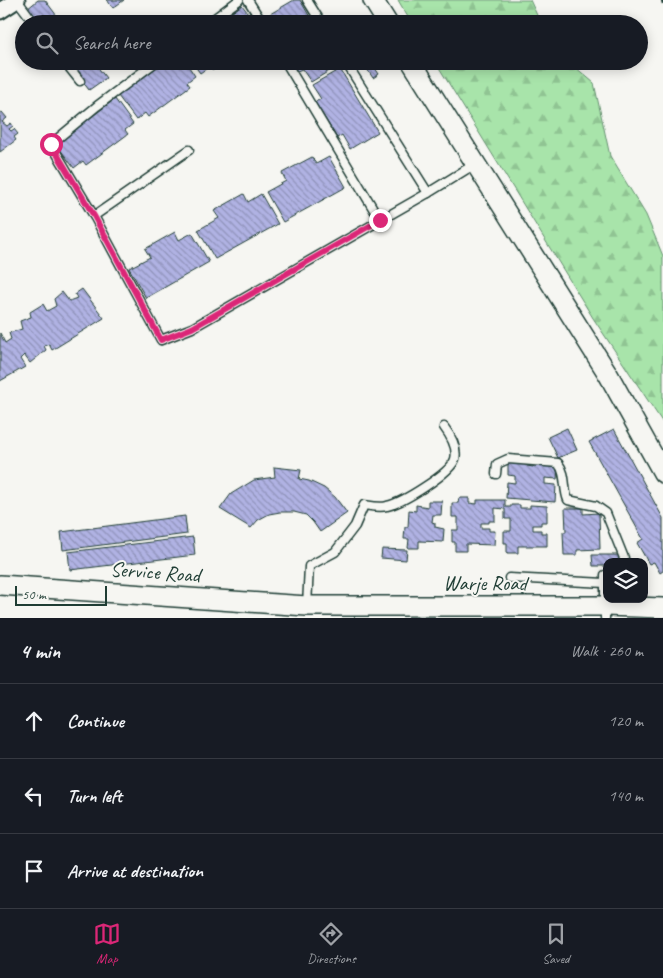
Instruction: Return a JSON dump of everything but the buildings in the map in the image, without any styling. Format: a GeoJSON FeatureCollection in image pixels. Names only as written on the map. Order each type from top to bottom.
{"type":"FeatureCollection","features":[{"type":"Feature","properties":{"kind":"street"},"geometry":{"type":"LineString","coordinates":[[0,11],[17,0]]}},
{"type":"Feature","properties":{"kind":"street"},"geometry":{"type":"LineString","coordinates":[[373,0],[382,15]]}},
{"type":"Feature","properties":{"kind":"street"},"geometry":{"type":"LineString","coordinates":[[417,70],[608,374],[663,473]]}},
{"type":"Feature","properties":{"kind":"street","name":"Service Road"},"geometry":{"type":"LineString","coordinates":[[0,584],[307,612]]}},
{"type":"Feature","properties":{"kind":"street","name":"Warje Road"},"geometry":{"type":"LineString","coordinates":[[307,612],[605,612],[663,608]]}},
{"type":"Feature","properties":{"kind":"lane"},"geometry":{"type":"LineString","coordinates":[[17,0],[28,15]]}},
{"type":"Feature","properties":{"kind":"lane"},"geometry":{"type":"LineString","coordinates":[[220,15],[239,0]]}},
{"type":"Feature","properties":{"kind":"lane"},"geometry":{"type":"LineString","coordinates":[[248,0],[257,15]]}},
{"type":"Feature","properties":{"kind":"lane"},"geometry":{"type":"LineString","coordinates":[[307,0],[316,15]]}},
{"type":"Feature","properties":{"kind":"lane"},"geometry":{"type":"LineString","coordinates":[[71,70],[80,81]]}},
{"type":"Feature","properties":{"kind":"lane"},"geometry":{"type":"LineString","coordinates":[[145,70],[51,144],[94,216],[161,340],[192,328],[428,193],[475,164]]}},
{"type":"Feature","properties":{"kind":"lane"},"geometry":{"type":"LineString","coordinates":[[290,70],[380,220]]}},
{"type":"Feature","properties":{"kind":"lane"},"geometry":{"type":"LineString","coordinates":[[351,70],[428,193]]}},
{"type":"Feature","properties":{"kind":"lane"},"geometry":{"type":"LineString","coordinates":[[94,216],[189,150]]}},
{"type":"Feature","properties":{"kind":"lane"},"geometry":{"type":"LineString","coordinates":[[307,612],[309,566],[335,552],[355,526],[364,505],[386,506],[412,496],[452,466],[456,457],[452,437],[444,427]]}},
{"type":"Feature","properties":{"kind":"lane"},"geometry":{"type":"LineString","coordinates":[[496,474],[497,464],[508,459],[558,464],[564,470],[565,494],[568,500],[596,506],[606,513],[624,558]]}},
{"type":"Feature","properties":{"kind":"lane"},"geometry":{"type":"LineString","coordinates":[[509,578],[603,579]]}},
{"type":"Feature","properties":{"kind":"path"},"geometry":{"type":"LineString","coordinates":[[662,0],[663,4]]}},
{"type":"Feature","properties":{"kind":"green space"},"geometry":{"type":"Polygon","coordinates":[[[398,0],[530,0],[537,15],[407,15],[398,0]]]}},
{"type":"Feature","properties":{"kind":"green space"},"geometry":{"type":"Polygon","coordinates":[[[441,70],[579,70],[594,83],[610,156],[646,215],[663,256],[663,423],[593,318],[441,70]]]}},
{"type":"Feature","properties":{"kind":"route"},"geometry":{"type":"LineString","coordinates":[[51,144],[94,216],[161,340],[192,328],[380,220]]}}]}
